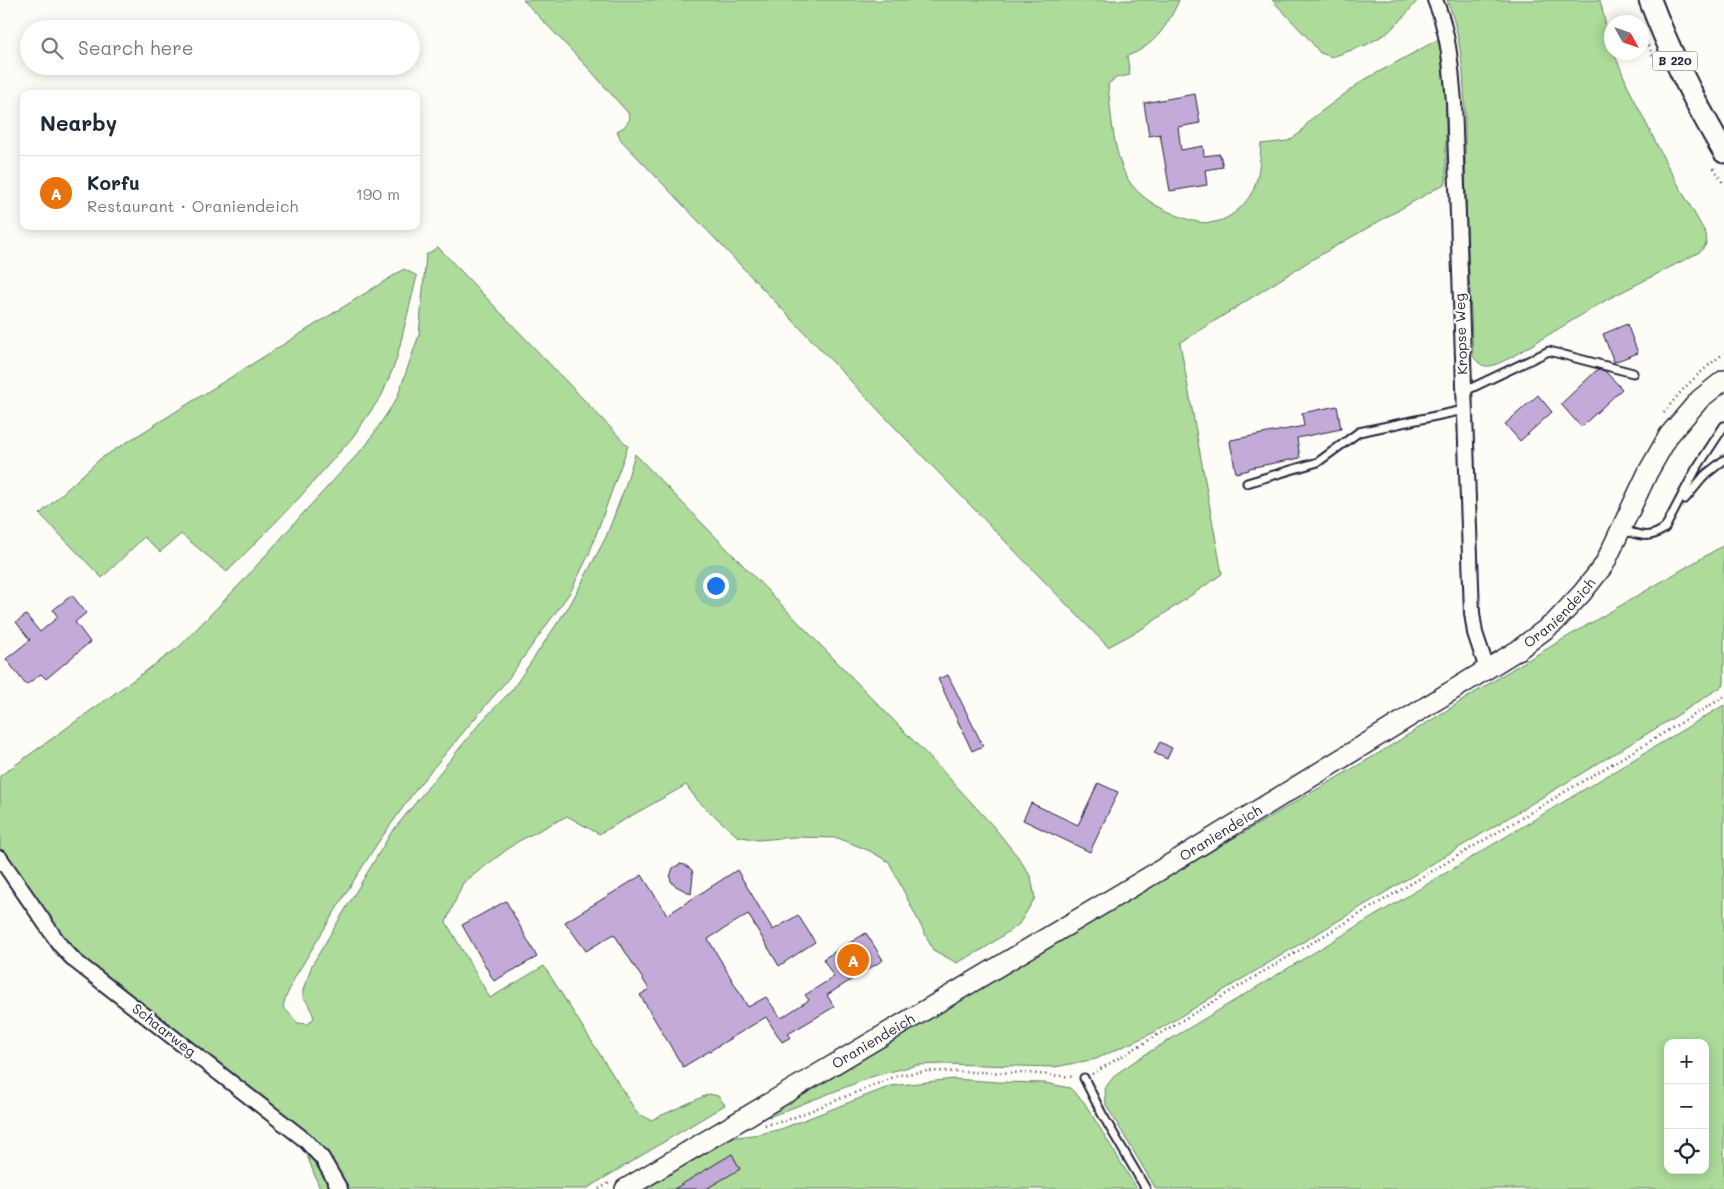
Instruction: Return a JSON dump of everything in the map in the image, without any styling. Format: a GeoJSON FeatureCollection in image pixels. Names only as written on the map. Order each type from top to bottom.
{"type":"FeatureCollection","features":[{"type":"Feature","properties":{"kind":"main road","name":"B 220"},"geometry":{"type":"LineString","coordinates":[[1650,0],[1686,85],[1724,152]]}},
{"type":"Feature","properties":{"kind":"main road","name":"Oraniendeich"},"geometry":{"type":"LineString","coordinates":[[625,1189],[1167,866],[1518,650],[1562,614],[1582,593],[1604,565],[1648,472],[1669,435],[1700,399],[1724,380]]}},
{"type":"Feature","properties":{"kind":"street","name":"Kropse Weg"},"geometry":{"type":"LineString","coordinates":[[1435,0],[1441,14],[1448,42],[1454,102],[1472,613],[1475,633],[1487,668]]}},
{"type":"Feature","properties":{"kind":"street","name":"Schaarweg"},"geometry":{"type":"LineString","coordinates":[[0,858],[60,945],[75,961],[305,1140],[322,1158],[340,1189]]}},
{"type":"Feature","properties":{"kind":"lane"},"geometry":{"type":"LineString","coordinates":[[1463,392],[1550,352],[1633,374]]}},
{"type":"Feature","properties":{"kind":"lane"},"geometry":{"type":"LineString","coordinates":[[1247,484],[1318,462],[1359,432],[1464,410]]}},
{"type":"Feature","properties":{"kind":"lane"},"geometry":{"type":"LineString","coordinates":[[1622,530],[1650,536],[1657,534],[1665,528],[1696,469],[1724,426]]}},
{"type":"Feature","properties":{"kind":"lane"},"geometry":{"type":"LineString","coordinates":[[1676,509],[1705,475],[1724,460]]}},
{"type":"Feature","properties":{"kind":"lane"},"geometry":{"type":"LineString","coordinates":[[1084,1078],[1102,1114],[1146,1189]]}},
{"type":"Feature","properties":{"kind":"path"},"geometry":{"type":"LineString","coordinates":[[1661,418],[1676,397],[1699,373],[1724,353]]}},
{"type":"Feature","properties":{"kind":"path"},"geometry":{"type":"LineString","coordinates":[[736,1122],[759,1127],[785,1121],[899,1075],[927,1071],[1026,1073],[1084,1078],[1724,697]]}},
{"type":"Feature","properties":{"kind":"green space"},"geometry":{"type":"Polygon","coordinates":[[[523,0],[1179,0],[1159,34],[1145,47],[1127,56],[1130,75],[1116,78],[1108,84],[1110,108],[1120,162],[1135,189],[1150,202],[1184,218],[1210,223],[1227,218],[1243,205],[1249,197],[1257,178],[1261,144],[1288,141],[1300,133],[1310,120],[1362,81],[1439,39],[1446,100],[1446,183],[1308,262],[1180,343],[1222,574],[1145,627],[1108,647],[905,438],[621,140],[617,131],[624,127],[630,119],[628,113],[523,0]]]}},
{"type":"Feature","properties":{"kind":"green space"},"geometry":{"type":"Polygon","coordinates":[[[1272,0],[1418,0],[1387,33],[1366,45],[1332,57],[1320,53],[1272,0]]]}},
{"type":"Feature","properties":{"kind":"green space"},"geometry":{"type":"Polygon","coordinates":[[[1447,0],[1600,0],[1604,17],[1604,60],[1617,60],[1630,91],[1666,163],[1707,237],[1705,245],[1698,253],[1608,299],[1510,358],[1490,366],[1481,364],[1473,356],[1466,210],[1464,80],[1454,19],[1447,0]]]}},
{"type":"Feature","properties":{"kind":"green space"},"geometry":{"type":"Polygon","coordinates":[[[438,247],[628,446],[589,554],[571,591],[508,679],[419,785],[377,844],[295,977],[283,1007],[298,1023],[308,1024],[314,1018],[310,1006],[303,997],[303,990],[312,965],[391,833],[480,723],[512,690],[571,603],[606,537],[635,454],[939,767],[993,826],[1018,857],[1031,877],[1035,898],[1019,924],[985,948],[957,963],[933,950],[889,862],[870,851],[838,838],[795,837],[758,840],[737,836],[698,801],[686,785],[599,834],[567,816],[517,842],[463,883],[446,922],[490,998],[544,966],[637,1113],[651,1120],[709,1094],[718,1096],[725,1105],[586,1189],[344,1189],[323,1153],[74,953],[0,850],[0,776],[179,647],[242,582],[367,444],[397,398],[419,335],[426,255],[438,247]]]}},
{"type":"Feature","properties":{"kind":"green space"},"geometry":{"type":"Polygon","coordinates":[[[404,269],[417,276],[396,361],[382,395],[352,438],[299,498],[227,572],[181,534],[160,552],[144,537],[102,578],[40,514],[100,459],[404,269]]]}},
{"type":"Feature","properties":{"kind":"green space"},"geometry":{"type":"Polygon","coordinates":[[[1724,545],[1724,685],[1673,718],[1153,1033],[1096,1059],[1055,1067],[917,1065],[874,1076],[769,1117],[767,1116],[953,1003],[1379,753],[1514,668],[1724,545]]]}},
{"type":"Feature","properties":{"kind":"green space"},"geometry":{"type":"Polygon","coordinates":[[[1724,705],[1724,1189],[1156,1189],[1106,1105],[1105,1088],[1116,1074],[1141,1057],[1724,705]]]}},
{"type":"Feature","properties":{"kind":"green space"},"geometry":{"type":"Polygon","coordinates":[[[954,1079],[1045,1083],[1070,1088],[1084,1102],[1137,1189],[645,1189],[730,1138],[781,1129],[891,1086],[954,1079]]]}},
{"type":"Feature","properties":{"kind":"green space"},"geometry":{"type":"Polygon","coordinates":[[[301,1140],[316,1158],[335,1189],[320,1189],[301,1140]]]}},
{"type":"Feature","properties":{"kind":"building"},"geometry":{"type":"Polygon","coordinates":[[[1195,94],[1200,123],[1178,127],[1181,150],[1203,146],[1204,156],[1220,154],[1223,167],[1205,170],[1207,185],[1170,191],[1160,134],[1149,136],[1144,103],[1195,94]]]}},
{"type":"Feature","properties":{"kind":"building"},"geometry":{"type":"Polygon","coordinates":[[[1627,324],[1638,353],[1614,362],[1603,334],[1627,324]]]}},
{"type":"Feature","properties":{"kind":"building"},"geometry":{"type":"Polygon","coordinates":[[[1598,369],[1605,371],[1622,389],[1581,427],[1561,404],[1598,369]]]}},
{"type":"Feature","properties":{"kind":"building"},"geometry":{"type":"Polygon","coordinates":[[[1538,395],[1552,412],[1520,441],[1505,424],[1538,395]]]}},
{"type":"Feature","properties":{"kind":"building"},"geometry":{"type":"Polygon","coordinates":[[[1337,406],[1341,429],[1297,438],[1300,458],[1249,468],[1249,470],[1236,473],[1231,440],[1304,426],[1302,413],[1337,406]]]}},
{"type":"Feature","properties":{"kind":"building"},"geometry":{"type":"Polygon","coordinates":[[[72,595],[86,613],[75,622],[90,642],[46,679],[41,674],[26,685],[6,659],[30,640],[16,622],[26,615],[40,632],[58,617],[53,610],[72,595]]]}},
{"type":"Feature","properties":{"kind":"building"},"geometry":{"type":"Polygon","coordinates":[[[948,675],[983,746],[972,751],[938,679],[948,675]]]}},
{"type":"Feature","properties":{"kind":"building"},"geometry":{"type":"Polygon","coordinates":[[[1160,742],[1172,748],[1167,759],[1154,753],[1160,742]]]}},
{"type":"Feature","properties":{"kind":"building"},"geometry":{"type":"Polygon","coordinates":[[[1098,783],[1118,792],[1090,852],[1023,820],[1031,803],[1078,825],[1098,783]]]}},
{"type":"Feature","properties":{"kind":"building"},"geometry":{"type":"Polygon","coordinates":[[[680,864],[692,870],[691,894],[674,885],[671,881],[670,877],[673,868],[680,864]]]}},
{"type":"Feature","properties":{"kind":"building"},"geometry":{"type":"Polygon","coordinates":[[[737,870],[773,930],[798,915],[815,942],[779,966],[748,914],[708,939],[748,1007],[766,997],[781,1018],[809,1000],[805,995],[834,977],[823,959],[866,933],[883,960],[827,995],[834,1007],[788,1034],[791,1037],[782,1042],[766,1017],[683,1067],[640,995],[649,989],[614,934],[586,951],[565,922],[642,875],[667,915],[737,870]]]}},
{"type":"Feature","properties":{"kind":"building"},"geometry":{"type":"Polygon","coordinates":[[[506,901],[537,957],[494,981],[462,925],[506,901]]]}},
{"type":"Feature","properties":{"kind":"building"},"geometry":{"type":"Polygon","coordinates":[[[732,1154],[740,1169],[706,1189],[674,1189],[732,1154]]]}},
{"type":"Feature","properties":{"kind":"place","name":"Korfu"},"geometry":{"type":"Point","coordinates":[853,960]}}]}
